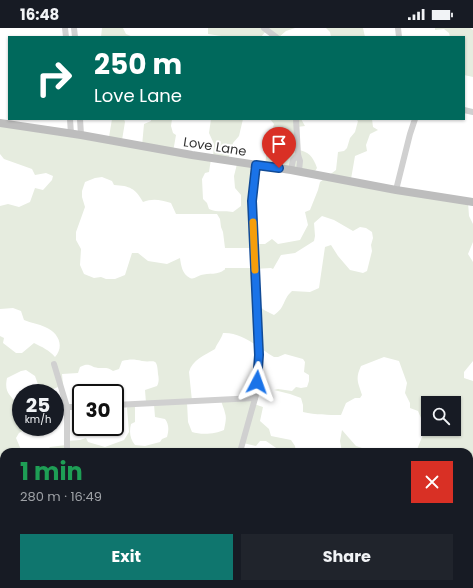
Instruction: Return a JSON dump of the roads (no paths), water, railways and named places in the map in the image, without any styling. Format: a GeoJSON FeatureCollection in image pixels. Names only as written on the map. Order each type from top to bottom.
{"type":"FeatureCollection","features":[{"type":"Feature","properties":{"kind":"street"},"geometry":{"type":"LineString","coordinates":[[264,28],[275,36]]}},
{"type":"Feature","properties":{"kind":"street"},"geometry":{"type":"LineString","coordinates":[[70,120],[71,134]]}},
{"type":"Feature","properties":{"kind":"street"},"geometry":{"type":"LineString","coordinates":[[80,120],[81,135]]}},
{"type":"Feature","properties":{"kind":"street"},"geometry":{"type":"LineString","coordinates":[[295,171],[293,160],[298,155],[296,120]]}},
{"type":"Feature","properties":{"kind":"street"},"geometry":{"type":"LineString","coordinates":[[396,190],[415,120]]}},
{"type":"Feature","properties":{"kind":"street","name":"Love Lane"},"geometry":{"type":"LineString","coordinates":[[0,123],[81,135],[473,202]]}},
{"type":"Feature","properties":{"kind":"street"},"geometry":{"type":"LineString","coordinates":[[241,448],[255,398],[259,355],[252,201],[256,165]]}},
{"type":"Feature","properties":{"kind":"street"},"geometry":{"type":"LineString","coordinates":[[54,364],[68,407],[67,448]]}},
{"type":"Feature","properties":{"kind":"street"},"geometry":{"type":"LineString","coordinates":[[124,405],[255,398]]}}]}
